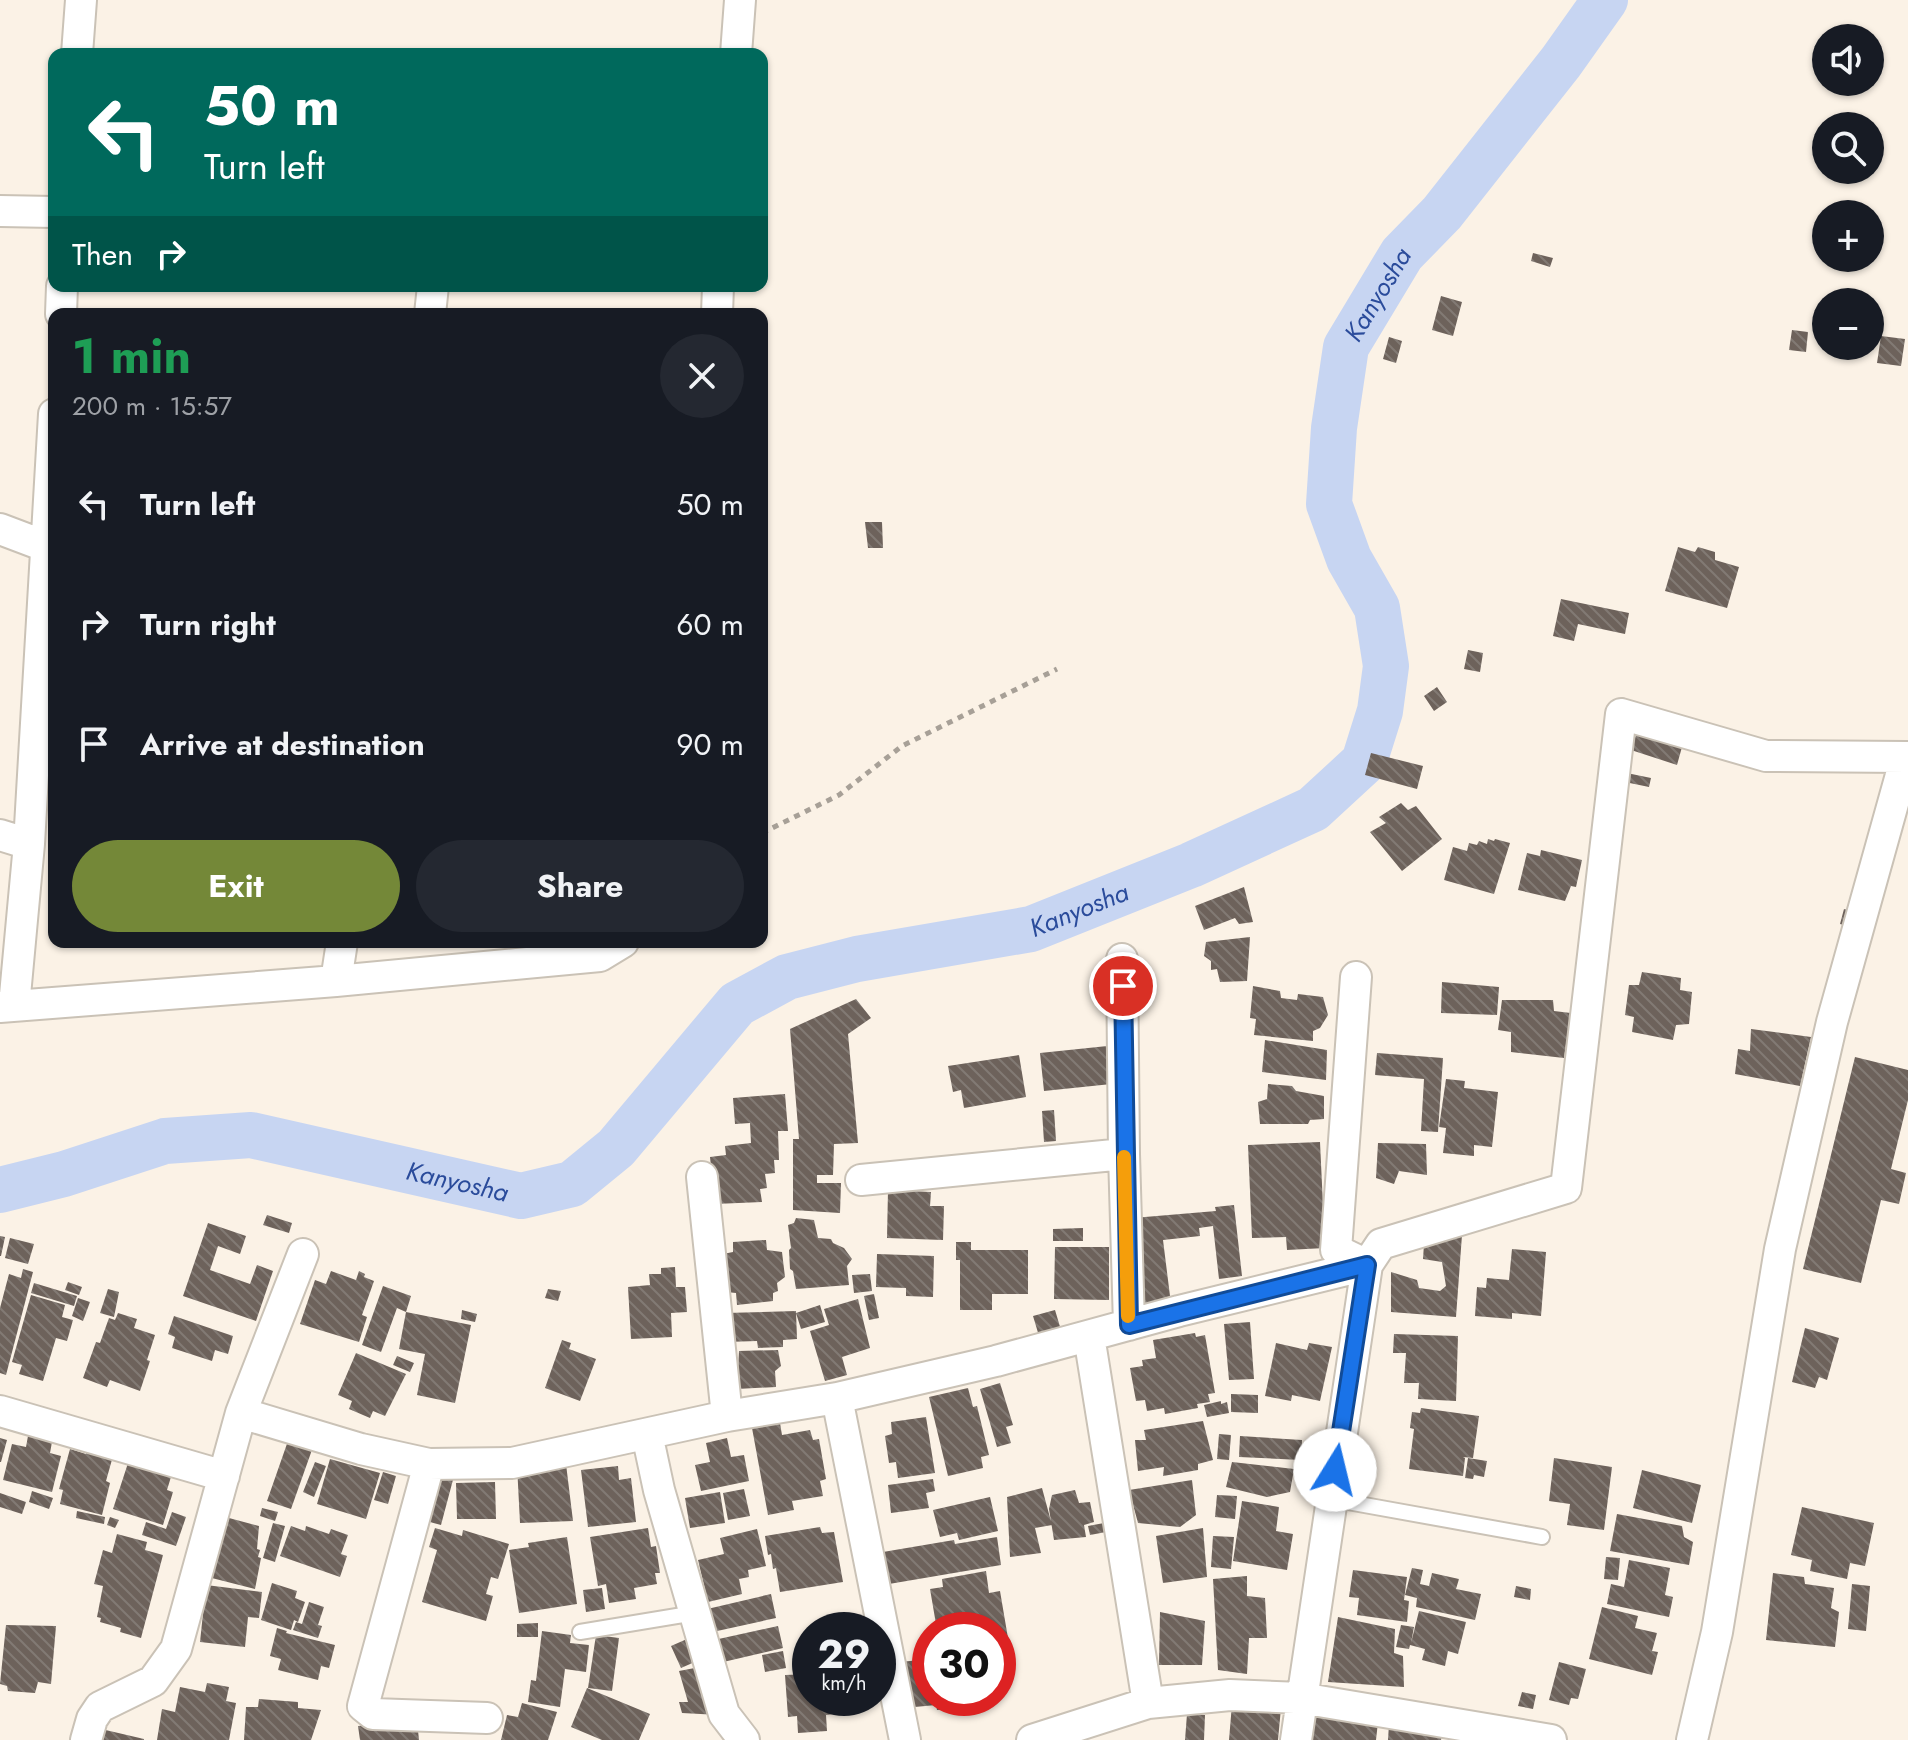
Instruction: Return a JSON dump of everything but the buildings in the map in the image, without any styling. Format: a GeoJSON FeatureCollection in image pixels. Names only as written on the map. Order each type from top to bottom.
{"type":"FeatureCollection","features":[{"type":"Feature","properties":{"kind":"street"},"geometry":{"type":"LineString","coordinates":[[77,48],[81,0]]}},
{"type":"Feature","properties":{"kind":"street"},"geometry":{"type":"LineString","coordinates":[[736,48],[740,0]]}},
{"type":"Feature","properties":{"kind":"street"},"geometry":{"type":"LineString","coordinates":[[0,211],[48,212]]}},
{"type":"Feature","properties":{"kind":"street"},"geometry":{"type":"LineString","coordinates":[[48,502],[29,844],[7,1007],[600,956],[613,948]]}},
{"type":"Feature","properties":{"kind":"street"},"geometry":{"type":"LineString","coordinates":[[0,529],[45,546]]}},
{"type":"Feature","properties":{"kind":"street"},"geometry":{"type":"LineString","coordinates":[[1296,1740],[1367,1265],[1381,1244],[1566,1188],[1621,714],[1766,756],[1906,757],[1832,1022],[1780,1249],[1717,1632],[1692,1740]]}},
{"type":"Feature","properties":{"kind":"street"},"geometry":{"type":"LineString","coordinates":[[0,835],[29,844]]}},
{"type":"Feature","properties":{"kind":"street"},"geometry":{"type":"LineString","coordinates":[[336,981],[341,948]]}},
{"type":"Feature","properties":{"kind":"street"},"geometry":{"type":"LineString","coordinates":[[1122,959],[1129,1325]]}},
{"type":"Feature","properties":{"kind":"street"},"geometry":{"type":"LineString","coordinates":[[1356,977],[1336,1250],[1367,1265]]}},
{"type":"Feature","properties":{"kind":"street"},"geometry":{"type":"LineString","coordinates":[[861,1180],[1124,1154]]}},
{"type":"Feature","properties":{"kind":"street"},"geometry":{"type":"LineString","coordinates":[[702,1177],[727,1416]]}},
{"type":"Feature","properties":{"kind":"street"},"geometry":{"type":"LineString","coordinates":[[86,1740],[92,1719],[100,1707],[153,1681],[176,1649],[241,1413],[303,1254]]}},
{"type":"Feature","properties":{"kind":"street"},"geometry":{"type":"LineString","coordinates":[[241,1413],[361,1449],[429,1464],[512,1463],[727,1416],[837,1398],[1367,1265]]}},
{"type":"Feature","properties":{"kind":"street"},"geometry":{"type":"LineString","coordinates":[[1089,1336],[1148,1703]]}},
{"type":"Feature","properties":{"kind":"street"},"geometry":{"type":"LineString","coordinates":[[837,1398],[905,1740]]}},
{"type":"Feature","properties":{"kind":"street"},"geometry":{"type":"LineString","coordinates":[[0,1411],[224,1476]]}},
{"type":"Feature","properties":{"kind":"street"},"geometry":{"type":"LineString","coordinates":[[647,1434],[659,1490],[724,1714],[744,1740]]}},
{"type":"Feature","properties":{"kind":"street"},"geometry":{"type":"LineString","coordinates":[[429,1464],[363,1706],[373,1714],[487,1718]]}},
{"type":"Feature","properties":{"kind":"street"},"geometry":{"type":"LineString","coordinates":[[1032,1740],[1148,1703],[1230,1695],[1301,1698],[1551,1740]]}},
{"type":"Feature","properties":{"kind":"lane"},"geometry":{"type":"LineString","coordinates":[[1331,1499],[1542,1537]]}},
{"type":"Feature","properties":{"kind":"lane"},"geometry":{"type":"LineString","coordinates":[[580,1632],[695,1613]]}},
{"type":"Feature","properties":{"kind":"path"},"geometry":{"type":"LineString","coordinates":[[768,830],[839,795],[902,746],[1057,669]]}},
{"type":"Feature","properties":{"kind":"waterway","name":"Kanyosha"},"geometry":{"type":"LineString","coordinates":[[0,1190],[64,1174],[165,1141],[251,1135],[521,1196],[572,1184],[616,1148],[737,1004],[787,977],[857,959],[1031,929],[1191,865],[1313,809],[1364,762],[1380,711],[1386,666],[1377,608],[1349,559],[1329,504],[1334,428],[1346,347],[1402,254],[1442,213],[1561,62],[1605,0]]}},
{"type":"Feature","properties":{"kind":"slow traffic"},"geometry":{"type":"LineString","coordinates":[[1124,1157],[1128,1316]]}},
{"type":"Feature","properties":{"kind":"route"},"geometry":{"type":"LineString","coordinates":[[1123,986],[1129,1325],[1367,1265],[1335,1470]]}}]}
